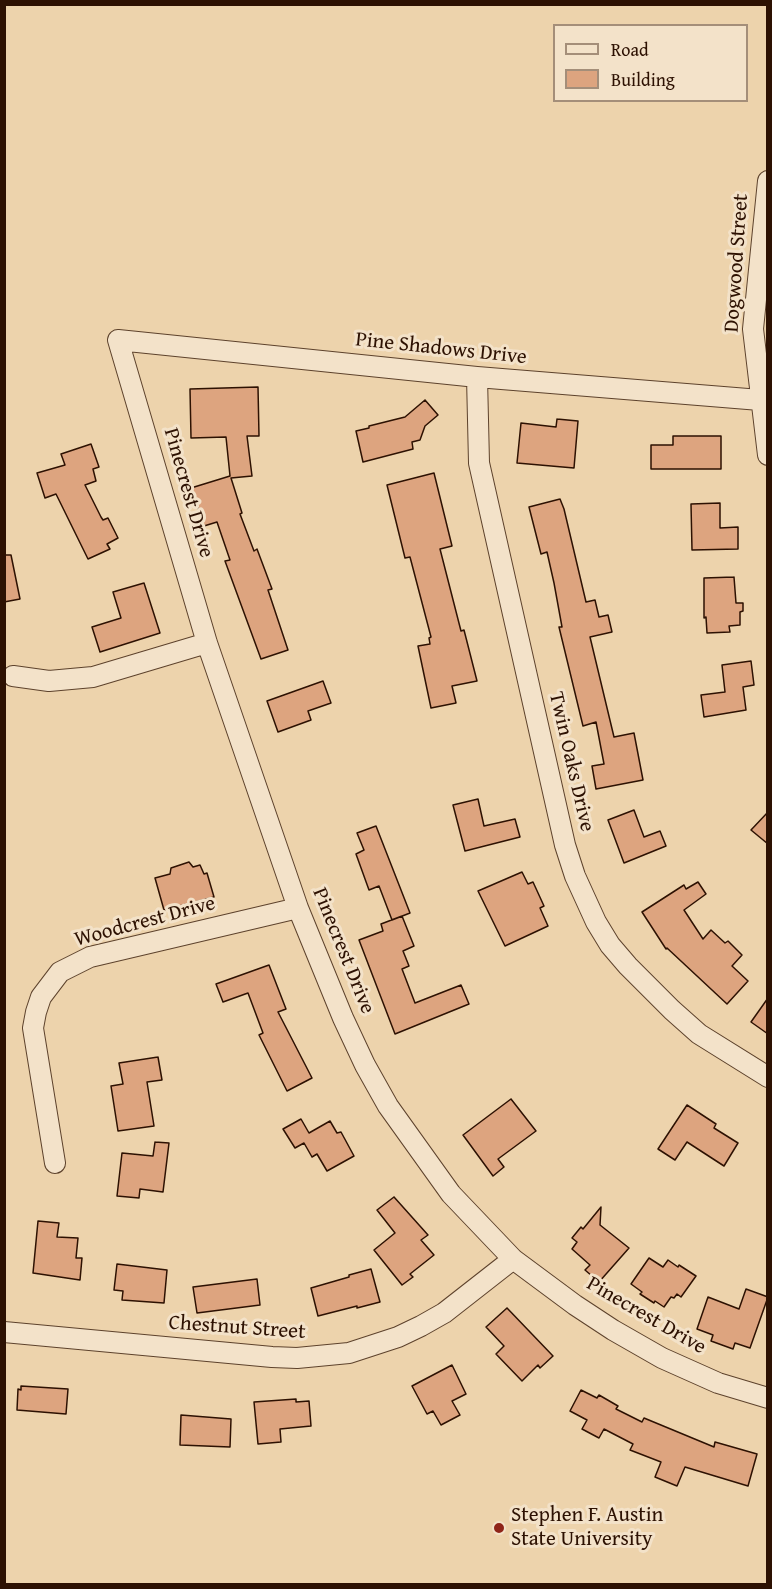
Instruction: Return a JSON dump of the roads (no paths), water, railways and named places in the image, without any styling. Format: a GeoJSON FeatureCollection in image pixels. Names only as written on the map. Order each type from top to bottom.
{"type":"FeatureCollection","features":[{"type":"Feature","properties":{"kind":"street","name":"Dogwood Street"},"geometry":{"type":"LineString","coordinates":[[768,181],[753,329],[768,455]]}},
{"type":"Feature","properties":{"kind":"street","name":"Pine Shadows Drive"},"geometry":{"type":"LineString","coordinates":[[118,340],[477,377],[760,400]]}},
{"type":"Feature","properties":{"kind":"street","name":"Pinecrest Drive"},"geometry":{"type":"LineString","coordinates":[[118,340],[207,643],[298,908],[351,1037],[388,1106],[451,1194],[513,1259],[604,1324],[662,1358],[718,1383],[768,1398]]}},
{"type":"Feature","properties":{"kind":"street","name":"Twin Oaks Drive"},"geometry":{"type":"LineString","coordinates":[[477,377],[479,462],[565,845],[575,876],[609,945],[628,966],[699,1034],[768,1077]]}},
{"type":"Feature","properties":{"kind":"street"},"geometry":{"type":"LineString","coordinates":[[13,676],[49,681],[93,677],[207,643]]}},
{"type":"Feature","properties":{"kind":"street","name":"Woodcrest Drive"},"geometry":{"type":"LineString","coordinates":[[55,1163],[33,1028],[41,997],[60,972],[90,957],[298,908]]}},
{"type":"Feature","properties":{"kind":"street","name":"Chestnut Street"},"geometry":{"type":"LineString","coordinates":[[4,1332],[272,1357],[297,1358],[349,1353],[398,1337],[429,1322],[444,1313],[513,1259]]}},
{"type":"Feature","properties":{"kind":"place","name":"Stephen F. Austin State University"},"geometry":{"type":"Point","coordinates":[499,1528]}}]}
